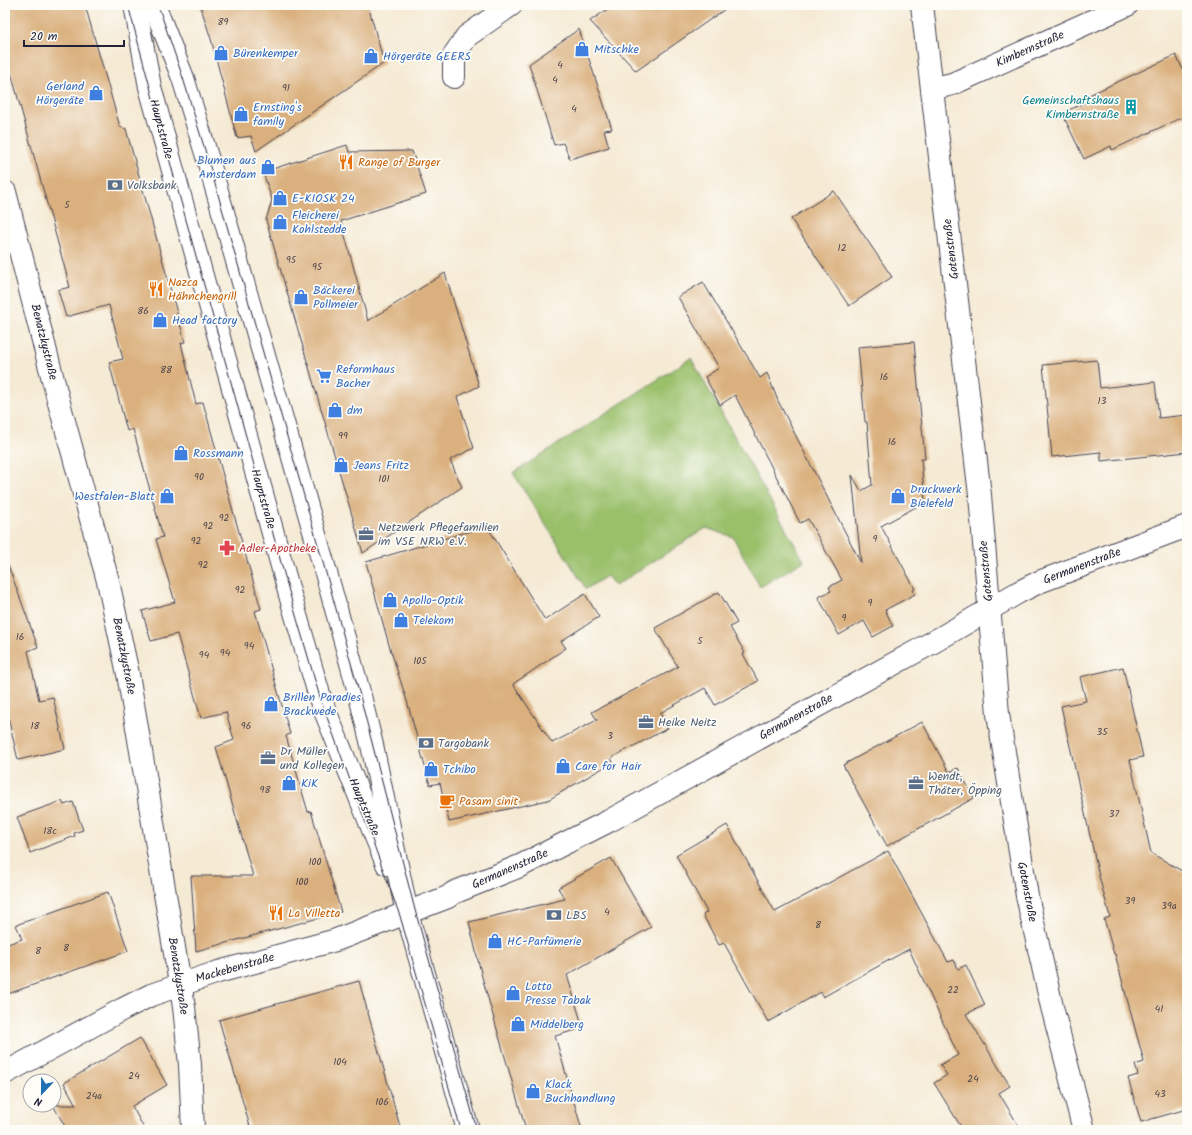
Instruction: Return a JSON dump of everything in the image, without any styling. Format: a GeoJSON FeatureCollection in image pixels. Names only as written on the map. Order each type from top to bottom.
{"type":"FeatureCollection","features":[{"type":"Feature","properties":{"kind":"street","name":"Hauptstraße"},"geometry":{"type":"LineString","coordinates":[[135,5],[150,88],[281,565],[317,686],[342,754],[407,913]]}},
{"type":"Feature","properties":{"kind":"street","name":"Hauptstraße"},"geometry":{"type":"LineString","coordinates":[[154,5],[183,78],[207,156],[330,587],[372,745],[407,913],[468,1130]]}},
{"type":"Feature","properties":{"kind":"street"},"geometry":{"type":"LineString","coordinates":[[454,77],[454,55],[466,36],[511,5]]}},
{"type":"Feature","properties":{"kind":"street","name":"Gotenstraße"},"geometry":{"type":"LineString","coordinates":[[922,5],[980,495],[998,714],[1027,896],[1052,1007],[1084,1130]]}},
{"type":"Feature","properties":{"kind":"street","name":"Kimbernstraße"},"geometry":{"type":"LineString","coordinates":[[932,89],[962,80],[1127,5]]}},
{"type":"Feature","properties":{"kind":"street","name":"Benatzkystraße"},"geometry":{"type":"LineString","coordinates":[[5,192],[58,400],[108,581],[128,674],[162,874],[186,1028],[193,1130]]}},
{"type":"Feature","properties":{"kind":"street","name":"Germanenstraße"},"geometry":{"type":"LineString","coordinates":[[407,913],[520,866],[559,847],[935,641],[1039,582],[1187,526]]}},
{"type":"Feature","properties":{"kind":"street","name":"Mackebenstraße"},"geometry":{"type":"LineString","coordinates":[[5,1073],[123,1008],[151,995],[218,972],[336,940],[407,913]]}},
{"type":"Feature","properties":{"kind":"green space"},"geometry":{"type":"Polygon","coordinates":[[[691,358],[804,561],[760,587],[733,537],[706,528],[615,586],[607,576],[586,589],[513,473],[691,358]]]}},
{"type":"Feature","properties":{"kind":"building"},"geometry":{"type":"Polygon","coordinates":[[[5,5],[85,5],[120,127],[126,129],[185,342],[181,343],[196,404],[203,402],[261,609],[255,611],[290,734],[286,736],[308,812],[311,811],[341,912],[196,951],[191,876],[253,876],[216,747],[234,740],[226,712],[201,718],[177,634],[151,641],[142,611],[175,602],[156,539],[163,537],[133,429],[127,431],[109,362],[123,359],[109,305],[66,317],[58,290],[70,287],[5,51],[5,5]]]}},
{"type":"Feature","properties":{"kind":"building"},"geometry":{"type":"Polygon","coordinates":[[[200,5],[368,5],[384,63],[256,151],[251,136],[237,138],[211,39],[200,5]]]}},
{"type":"Feature","properties":{"kind":"building"},"geometry":{"type":"Polygon","coordinates":[[[614,5],[731,5],[636,71],[590,21],[614,5]]]}},
{"type":"Feature","properties":{"kind":"building"},"geometry":{"type":"Polygon","coordinates":[[[579,29],[612,129],[604,130],[609,147],[570,159],[563,143],[554,145],[529,64],[579,29]]]}},
{"type":"Feature","properties":{"kind":"building","name":"Gemeinschaftshaus Kimbernstraße"},"geometry":{"type":"Polygon","coordinates":[[[1176,55],[1187,78],[1187,115],[1112,150],[1111,146],[1084,159],[1062,113],[1089,101],[1087,96],[1176,55]]]}},
{"type":"Feature","properties":{"kind":"building"},"geometry":{"type":"Polygon","coordinates":[[[347,145],[349,152],[412,151],[426,194],[341,221],[368,321],[445,273],[479,386],[457,397],[474,448],[450,460],[462,487],[363,553],[266,220],[272,200],[263,172],[347,145]]]}},
{"type":"Feature","properties":{"kind":"building"},"geometry":{"type":"Polygon","coordinates":[[[834,191],[892,277],[849,306],[791,219],[834,191]]]}},
{"type":"Feature","properties":{"kind":"building"},"geometry":{"type":"Polygon","coordinates":[[[703,282],[760,378],[767,373],[778,401],[861,563],[852,475],[861,491],[872,485],[867,422],[865,422],[858,347],[914,342],[925,459],[921,459],[925,502],[881,526],[915,589],[913,590],[915,594],[885,610],[893,626],[873,637],[864,621],[839,635],[818,597],[831,591],[829,587],[842,580],[808,519],[800,523],[735,395],[720,405],[705,377],[719,368],[678,297],[703,282]]]}},
{"type":"Feature","properties":{"kind":"building"},"geometry":{"type":"Polygon","coordinates":[[[1097,360],[1100,388],[1155,382],[1159,418],[1187,415],[1187,452],[1101,461],[1101,452],[1052,457],[1043,365],[1097,360]]]}},
{"type":"Feature","properties":{"kind":"building"},"geometry":{"type":"Polygon","coordinates":[[[487,526],[545,620],[585,594],[599,617],[561,641],[566,648],[513,684],[552,743],[597,720],[592,712],[678,667],[655,628],[719,592],[737,623],[730,627],[745,653],[743,654],[758,681],[715,705],[705,688],[660,713],[668,728],[611,758],[613,762],[548,800],[449,822],[440,783],[430,785],[366,562],[487,526]]]}},
{"type":"Feature","properties":{"kind":"building"},"geometry":{"type":"Polygon","coordinates":[[[8,565],[38,647],[28,651],[39,700],[53,697],[65,749],[18,760],[5,704],[5,566],[8,565]]]}},
{"type":"Feature","properties":{"kind":"building"},"geometry":{"type":"Polygon","coordinates":[[[1123,667],[1143,757],[1130,760],[1151,853],[1187,874],[1187,1109],[1141,1122],[1128,1078],[1138,1075],[1135,1065],[1144,1062],[1104,919],[1110,917],[1099,876],[1061,706],[1086,701],[1080,677],[1123,667]]]}},
{"type":"Feature","properties":{"kind":"building"},"geometry":{"type":"Polygon","coordinates":[[[922,722],[949,772],[958,768],[974,798],[887,846],[843,765],[922,722]]]}},
{"type":"Feature","properties":{"kind":"building"},"geometry":{"type":"Polygon","coordinates":[[[62,801],[64,805],[73,802],[83,830],[74,833],[75,836],[30,853],[17,817],[62,801]]]}},
{"type":"Feature","properties":{"kind":"building"},"geometry":{"type":"Polygon","coordinates":[[[727,825],[775,912],[888,851],[948,962],[954,960],[958,969],[966,965],[985,1005],[966,1014],[1010,1086],[999,1093],[1021,1130],[963,1130],[934,1083],[947,1075],[940,1065],[958,1055],[909,949],[823,997],[821,992],[768,1022],[724,943],[719,945],[703,915],[707,912],[676,855],[727,825]]]}},
{"type":"Feature","properties":{"kind":"building"},"geometry":{"type":"Polygon","coordinates":[[[611,858],[651,927],[567,975],[583,1028],[555,1036],[582,1130],[526,1130],[482,977],[469,922],[565,899],[558,888],[611,858]]]}},
{"type":"Feature","properties":{"kind":"building"},"geometry":{"type":"Polygon","coordinates":[[[108,892],[128,951],[5,995],[5,945],[22,939],[16,925],[108,892]]]}},
{"type":"Feature","properties":{"kind":"building"},"geometry":{"type":"Polygon","coordinates":[[[359,981],[401,1130],[251,1130],[219,1020],[359,981]]]}},
{"type":"Feature","properties":{"kind":"building"},"geometry":{"type":"Polygon","coordinates":[[[140,1038],[167,1085],[132,1106],[145,1130],[67,1130],[57,1113],[62,1113],[62,1105],[76,1105],[64,1083],[140,1038]]]}},
{"type":"Feature","properties":{"kind":"tram line"},"geometry":{"type":"LineString","coordinates":[[128,5],[290,595],[321,701],[400,916],[461,1130]]}},
{"type":"Feature","properties":{"kind":"tram line"},"geometry":{"type":"LineString","coordinates":[[158,5],[183,78],[209,163],[328,580],[359,692],[415,910],[477,1130]]}},
{"type":"Feature","properties":{"kind":"place","name":"Mitschke"},"geometry":{"type":"Point","coordinates":[582,49]}},
{"type":"Feature","properties":{"kind":"place","name":"Bürenkemper"},"geometry":{"type":"Point","coordinates":[221,53]}},
{"type":"Feature","properties":{"kind":"place","name":"Hörgeräte GEERS"},"geometry":{"type":"Point","coordinates":[371,56]}},
{"type":"Feature","properties":{"kind":"place","name":"Gerland Hörgeräte"},"geometry":{"type":"Point","coordinates":[96,93]}},
{"type":"Feature","properties":{"kind":"place","name":"Gemeinschaftshaus Kimbernstraße"},"geometry":{"type":"Point","coordinates":[1131,107]}},
{"type":"Feature","properties":{"kind":"place","name":"Ernsting's family"},"geometry":{"type":"Point","coordinates":[241,114]}},
{"type":"Feature","properties":{"kind":"place","name":"Range of Burger"},"geometry":{"type":"Point","coordinates":[346,162]}},
{"type":"Feature","properties":{"kind":"place","name":"Blumen aus Amsterdam"},"geometry":{"type":"Point","coordinates":[268,167]}},
{"type":"Feature","properties":{"kind":"place","name":"Volksbank"},"geometry":{"type":"Point","coordinates":[115,185]}},
{"type":"Feature","properties":{"kind":"place","name":"E-KIOSK 24"},"geometry":{"type":"Point","coordinates":[280,198]}},
{"type":"Feature","properties":{"kind":"place","name":"Fleicherei Kohlstedde"},"geometry":{"type":"Point","coordinates":[280,222]}},
{"type":"Feature","properties":{"kind":"place","name":"Nazca Hähnchengrill"},"geometry":{"type":"Point","coordinates":[156,289]}},
{"type":"Feature","properties":{"kind":"place","name":"Bäckerei Pollmeier"},"geometry":{"type":"Point","coordinates":[301,297]}},
{"type":"Feature","properties":{"kind":"place","name":"Head factory"},"geometry":{"type":"Point","coordinates":[160,320]}},
{"type":"Feature","properties":{"kind":"place","name":"Reformhaus Bacher"},"geometry":{"type":"Point","coordinates":[324,376]}},
{"type":"Feature","properties":{"kind":"place","name":"dm"},"geometry":{"type":"Point","coordinates":[335,410]}},
{"type":"Feature","properties":{"kind":"place","name":"Rossmann"},"geometry":{"type":"Point","coordinates":[181,453]}},
{"type":"Feature","properties":{"kind":"place","name":"Jeans Fritz"},"geometry":{"type":"Point","coordinates":[341,465]}},
{"type":"Feature","properties":{"kind":"place","name":"Westfalen-Blatt"},"geometry":{"type":"Point","coordinates":[167,496]}},
{"type":"Feature","properties":{"kind":"place","name":"Druckwerk Bielefeld"},"geometry":{"type":"Point","coordinates":[898,496]}},
{"type":"Feature","properties":{"kind":"place","name":"Netzwerk Pflegefamilien im VSE NRW e.V."},"geometry":{"type":"Point","coordinates":[366,534]}},
{"type":"Feature","properties":{"kind":"place","name":"Adler-Apotheke"},"geometry":{"type":"Point","coordinates":[227,548]}},
{"type":"Feature","properties":{"kind":"place","name":"Apollo-Optik"},"geometry":{"type":"Point","coordinates":[390,600]}},
{"type":"Feature","properties":{"kind":"place","name":"Telekom"},"geometry":{"type":"Point","coordinates":[401,620]}},
{"type":"Feature","properties":{"kind":"place","name":"Brillen Paradies Brackwede"},"geometry":{"type":"Point","coordinates":[271,704]}},
{"type":"Feature","properties":{"kind":"place","name":"Heike Neitz"},"geometry":{"type":"Point","coordinates":[646,722]}},
{"type":"Feature","properties":{"kind":"place","name":"Targobank"},"geometry":{"type":"Point","coordinates":[426,743]}},
{"type":"Feature","properties":{"kind":"place","name":"Dr Müller und Kollegen"},"geometry":{"type":"Point","coordinates":[268,758]}},
{"type":"Feature","properties":{"kind":"place","name":"Care for Hair"},"geometry":{"type":"Point","coordinates":[563,766]}},
{"type":"Feature","properties":{"kind":"place","name":"Tchibo"},"geometry":{"type":"Point","coordinates":[431,769]}},
{"type":"Feature","properties":{"kind":"place","name":"KiK"},"geometry":{"type":"Point","coordinates":[289,783]}},
{"type":"Feature","properties":{"kind":"place","name":"Wendt, Thäter, Öpping"},"geometry":{"type":"Point","coordinates":[916,783]}},
{"type":"Feature","properties":{"kind":"place","name":"Pasam sinit"},"geometry":{"type":"Point","coordinates":[447,801]}},
{"type":"Feature","properties":{"kind":"place","name":"La Villetta"},"geometry":{"type":"Point","coordinates":[276,913]}},
{"type":"Feature","properties":{"kind":"place","name":"LBS"},"geometry":{"type":"Point","coordinates":[554,915]}},
{"type":"Feature","properties":{"kind":"place","name":"HC-Parfümerie"},"geometry":{"type":"Point","coordinates":[495,941]}},
{"type":"Feature","properties":{"kind":"place","name":"Lotto Presse Tabak"},"geometry":{"type":"Point","coordinates":[513,993]}},
{"type":"Feature","properties":{"kind":"place","name":"Middelberg"},"geometry":{"type":"Point","coordinates":[518,1024]}},
{"type":"Feature","properties":{"kind":"place","name":"Klack Buchhandlung"},"geometry":{"type":"Point","coordinates":[533,1091]}}]}
